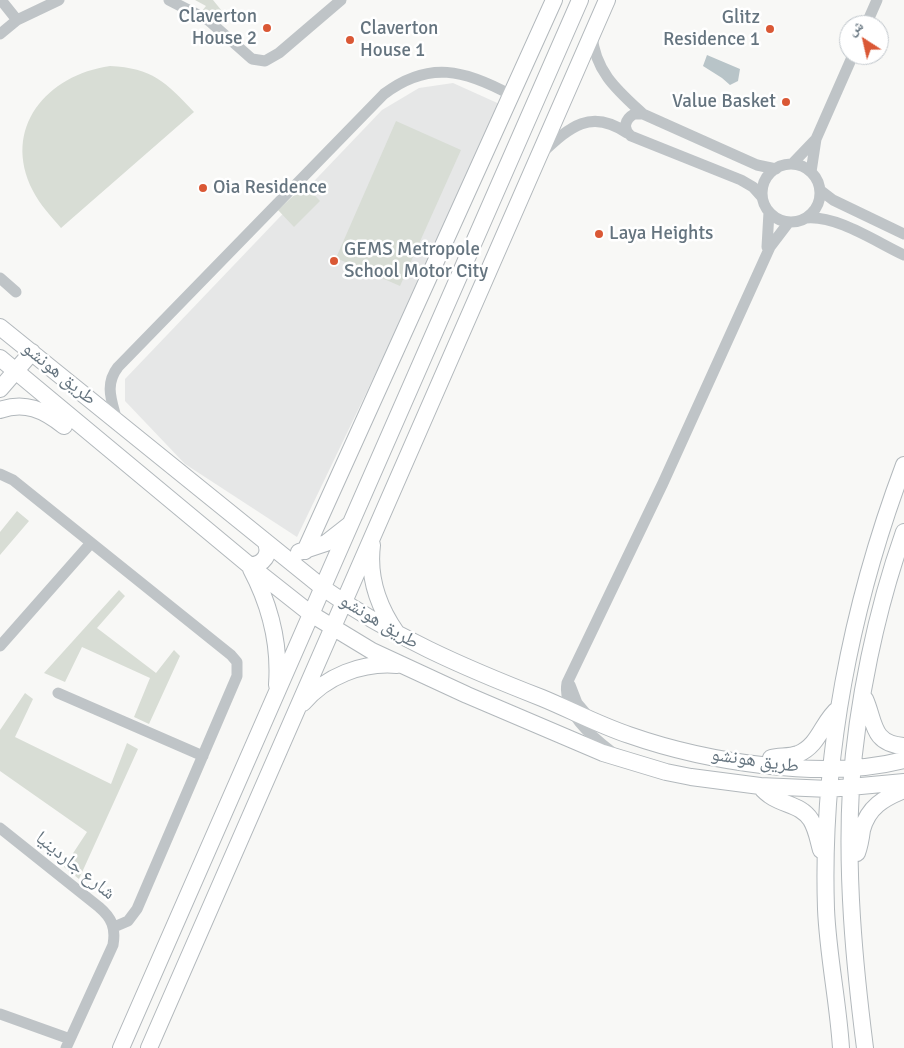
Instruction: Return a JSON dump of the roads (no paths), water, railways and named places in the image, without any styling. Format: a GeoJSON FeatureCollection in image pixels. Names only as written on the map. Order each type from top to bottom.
{"type":"FeatureCollection","features":[{"type":"Feature","properties":{"kind":"street"},"geometry":{"type":"LineString","coordinates":[[1,0],[17,20]]}},
{"type":"Feature","properties":{"kind":"street"},"geometry":{"type":"LineString","coordinates":[[0,34],[17,20],[59,0]]}},
{"type":"Feature","properties":{"kind":"street"},"geometry":{"type":"LineString","coordinates":[[169,0],[208,20],[247,56],[259,61],[272,59],[326,5],[341,0]]}},
{"type":"Feature","properties":{"kind":"street"},"geometry":{"type":"LineString","coordinates":[[305,551],[554,0]]}},
{"type":"Feature","properties":{"kind":"street"},"geometry":{"type":"LineString","coordinates":[[121,1048],[580,0]]}},
{"type":"Feature","properties":{"kind":"street"},"geometry":{"type":"LineString","coordinates":[[149,1048],[607,0]]}},
{"type":"Feature","properties":{"kind":"street"},"geometry":{"type":"LineString","coordinates":[[870,15],[877,0]]}},
{"type":"Feature","properties":{"kind":"street"},"geometry":{"type":"LineString","coordinates":[[592,33],[594,53],[602,72],[615,88],[644,114],[757,165],[776,168],[792,164],[802,166],[811,172],[820,190],[833,200],[904,234]]}},
{"type":"Feature","properties":{"kind":"street"},"geometry":{"type":"LineString","coordinates":[[811,172],[816,139],[849,65]]}},
{"type":"Feature","properties":{"kind":"street"},"geometry":{"type":"LineString","coordinates":[[117,421],[109,389],[113,373],[384,94],[410,78],[441,72],[476,78],[511,95]]}},
{"type":"Feature","properties":{"kind":"street"},"geometry":{"type":"LineString","coordinates":[[627,133],[625,128],[629,117],[634,114],[644,114]]}},
{"type":"Feature","properties":{"kind":"street"},"geometry":{"type":"LineString","coordinates":[[538,157],[564,132],[584,122],[607,122],[636,139],[741,180],[753,187],[762,197],[769,212],[778,219],[790,222],[806,218],[834,221],[904,255]]}},
{"type":"Feature","properties":{"kind":"street"},"geometry":{"type":"LineString","coordinates":[[792,164],[816,139]]}},
{"type":"Feature","properties":{"kind":"street"},"geometry":{"type":"LineString","coordinates":[[762,197],[765,180],[776,168]]}},
{"type":"Feature","properties":{"kind":"street"},"geometry":{"type":"LineString","coordinates":[[806,218],[817,206],[820,190]]}},
{"type":"Feature","properties":{"kind":"street"},"geometry":{"type":"LineString","coordinates":[[766,254],[769,212]]}},
{"type":"Feature","properties":{"kind":"street"},"geometry":{"type":"LineString","coordinates":[[626,760],[601,744],[572,711],[566,697],[570,676],[663,483],[766,254],[778,234],[790,222]]}},
{"type":"Feature","properties":{"kind":"street"},"geometry":{"type":"LineString","coordinates":[[0,278],[16,292]]}},
{"type":"Feature","properties":{"kind":"street","name":"طريق هونشو"},"geometry":{"type":"LineString","coordinates":[[0,326],[323,588],[397,634],[458,665],[614,730],[664,746],[760,764],[853,768],[904,760]]}},
{"type":"Feature","properties":{"kind":"street"},"geometry":{"type":"LineString","coordinates":[[0,357],[15,339]]}},
{"type":"Feature","properties":{"kind":"street"},"geometry":{"type":"LineString","coordinates":[[0,389],[32,352]]}},
{"type":"Feature","properties":{"kind":"street","name":"طريق هونشو"},"geometry":{"type":"LineString","coordinates":[[0,357],[248,565],[311,614],[332,628],[406,666],[554,734],[626,760],[692,777],[760,786],[829,789],[904,782]]}},
{"type":"Feature","properties":{"kind":"street"},"geometry":{"type":"LineString","coordinates":[[0,410],[19,406],[39,409],[73,431],[91,435]]}},
{"type":"Feature","properties":{"kind":"street"},"geometry":{"type":"LineString","coordinates":[[841,1048],[829,946],[826,862],[830,768],[839,708],[865,584],[904,465]]}},
{"type":"Feature","properties":{"kind":"street"},"geometry":{"type":"LineString","coordinates":[[0,474],[13,480],[235,658],[238,667],[238,676],[137,909],[128,921],[114,927]]}},
{"type":"Feature","properties":{"kind":"street"},"geometry":{"type":"LineString","coordinates":[[282,555],[305,551],[326,543],[353,522]]}},
{"type":"Feature","properties":{"kind":"street"},"geometry":{"type":"LineString","coordinates":[[865,1048],[853,941],[850,863],[851,788],[863,694],[880,612],[904,532]]}},
{"type":"Feature","properties":{"kind":"street"},"geometry":{"type":"LineString","coordinates":[[373,535],[372,570],[375,587],[384,612],[397,634]]}},
{"type":"Feature","properties":{"kind":"street"},"geometry":{"type":"LineString","coordinates":[[265,541],[268,550],[265,559],[258,564],[248,565],[263,595],[273,627],[278,660],[276,693]]}},
{"type":"Feature","properties":{"kind":"street"},"geometry":{"type":"LineString","coordinates":[[0,646],[91,543]]}},
{"type":"Feature","properties":{"kind":"street"},"geometry":{"type":"LineString","coordinates":[[298,708],[320,687],[346,672],[375,665],[406,666]]}},
{"type":"Feature","properties":{"kind":"street"},"geometry":{"type":"LineString","coordinates":[[570,676],[576,703],[589,718]]}},
{"type":"Feature","properties":{"kind":"street"},"geometry":{"type":"LineString","coordinates":[[58,693],[203,756]]}},
{"type":"Feature","properties":{"kind":"street"},"geometry":{"type":"LineString","coordinates":[[863,694],[876,731],[886,741],[904,746]]}},
{"type":"Feature","properties":{"kind":"street"},"geometry":{"type":"LineString","coordinates":[[760,764],[770,758],[790,756],[805,750],[815,741],[831,715],[839,708]]}},
{"type":"Feature","properties":{"kind":"street"},"geometry":{"type":"LineString","coordinates":[[760,786],[773,800],[804,812],[816,832],[826,862]]}},
{"type":"Feature","properties":{"kind":"street"},"geometry":{"type":"LineString","coordinates":[[850,863],[859,848],[864,822],[869,813],[880,801],[904,790]]}},
{"type":"Feature","properties":{"kind":"street","name":"شارع جاردينيا"},"geometry":{"type":"LineString","coordinates":[[0,828],[99,906],[111,919],[114,927],[113,945],[68,1043]]}},
{"type":"Feature","properties":{"kind":"street"},"geometry":{"type":"LineString","coordinates":[[0,1014],[68,1043]]}},
{"type":"Feature","properties":{"kind":"place","name":"Claverton House 2"},"geometry":{"type":"Point","coordinates":[267,28]}},
{"type":"Feature","properties":{"kind":"place","name":"Glitz Residence 1"},"geometry":{"type":"Point","coordinates":[770,29]}},
{"type":"Feature","properties":{"kind":"place","name":"Claverton House 1"},"geometry":{"type":"Point","coordinates":[350,40]}},
{"type":"Feature","properties":{"kind":"place","name":"Value Basket"},"geometry":{"type":"Point","coordinates":[786,102]}},
{"type":"Feature","properties":{"kind":"place","name":"Oia Residence"},"geometry":{"type":"Point","coordinates":[203,188]}},
{"type":"Feature","properties":{"kind":"place","name":"Laya Heights"},"geometry":{"type":"Point","coordinates":[599,234]}},
{"type":"Feature","properties":{"kind":"place","name":"GEMS Metropole School Motor City"},"geometry":{"type":"Point","coordinates":[334,261]}}]}
